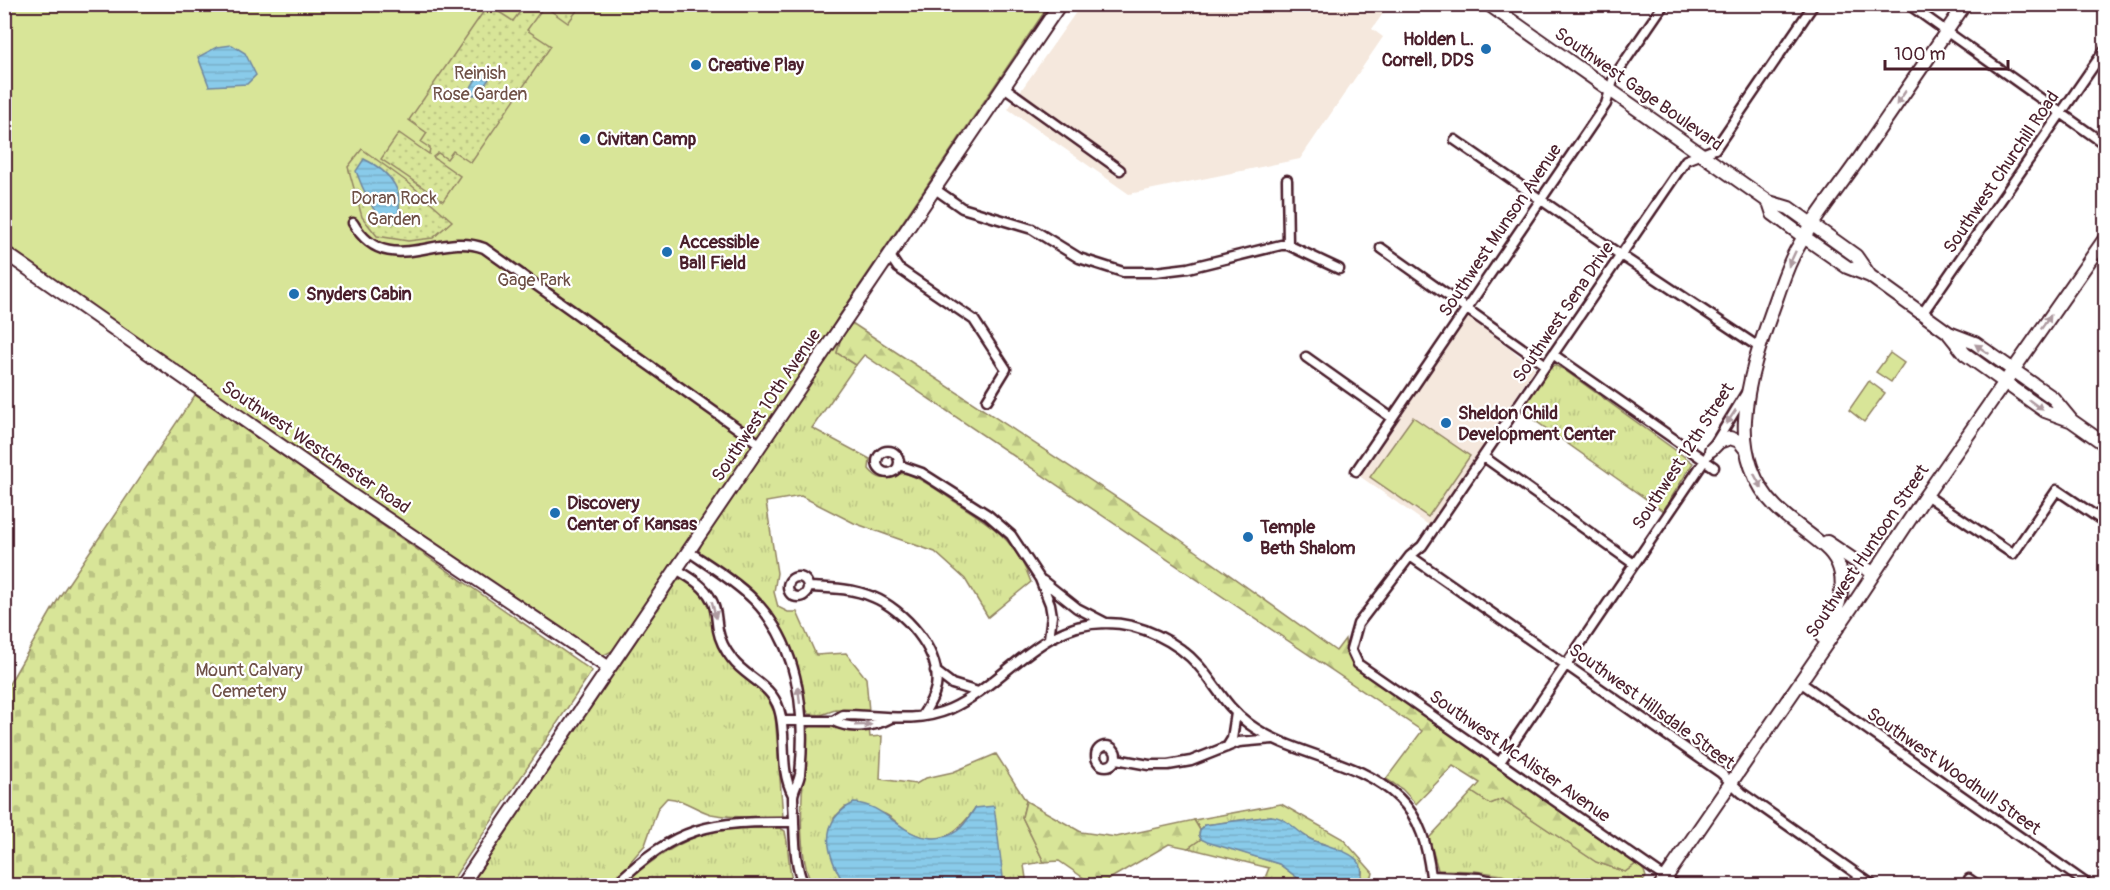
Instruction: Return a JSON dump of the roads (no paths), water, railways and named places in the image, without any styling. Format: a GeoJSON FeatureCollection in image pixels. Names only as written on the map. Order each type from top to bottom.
{"type":"FeatureCollection","features":[{"type":"Feature","properties":{"kind":"main road","name":"Southwest 10th Avenue"},"geometry":{"type":"LineString","coordinates":[[461,885],[1060,4]]}},
{"type":"Feature","properties":{"kind":"main road","name":"Southwest Gage Boulevard"},"geometry":{"type":"LineString","coordinates":[[1488,4],[1769,202],[1789,208],[1856,256],[1870,276]]}},
{"type":"Feature","properties":{"kind":"main road","name":"Southwest 12th Street"},"geometry":{"type":"LineString","coordinates":[[1751,384],[1760,348],[1788,267],[1804,237],[1965,4]]}},
{"type":"Feature","properties":{"kind":"main road","name":"Southwest Gage Boulevard"},"geometry":{"type":"LineString","coordinates":[[1769,202],[1773,214],[1804,237],[1847,267],[1870,276],[1949,333],[1975,343],[2053,398],[2072,421],[2106,446]]}},
{"type":"Feature","properties":{"kind":"main road","name":"Southwest Huntoon Street"},"geometry":{"type":"LineString","coordinates":[[1663,881],[1926,495],[2106,237]]}},
{"type":"Feature","properties":{"kind":"main road","name":"Southwest Westchester Road"},"geometry":{"type":"LineString","coordinates":[[4,252],[351,494],[609,668]]}},
{"type":"Feature","properties":{"kind":"main road","name":"Southwest Gage Boulevard"},"geometry":{"type":"LineString","coordinates":[[1949,333],[1965,354],[2045,411],[2072,421]]}},
{"type":"Feature","properties":{"kind":"main road"},"geometry":{"type":"LineString","coordinates":[[1751,384],[1745,417],[1747,451],[1750,465],[1761,488],[1775,507],[1827,548],[1838,564],[1842,593],[1839,606],[1814,652],[1813,663]]}},
{"type":"Feature","properties":{"kind":"main road"},"geometry":{"type":"LineString","coordinates":[[1708,455],[1719,442],[1730,438],[1740,441],[1747,451]]}},
{"type":"Feature","properties":{"kind":"main road"},"geometry":{"type":"LineString","coordinates":[[1788,518],[1873,573]]}},
{"type":"Feature","properties":{"kind":"street","name":"Southwest Munson Avenue"},"geometry":{"type":"LineString","coordinates":[[1356,471],[1606,104],[1614,77],[1664,4]]}},
{"type":"Feature","properties":{"kind":"street","name":"Southwest Sena Drive"},"geometry":{"type":"LineString","coordinates":[[1351,649],[1358,624],[1410,556],[1422,546],[1686,160],[1715,149],[1814,4]]}},
{"type":"Feature","properties":{"kind":"street"},"geometry":{"type":"LineString","coordinates":[[1908,4],[2106,144]]}},
{"type":"Feature","properties":{"kind":"street","name":"Southwest Churchill Road"},"geometry":{"type":"LineString","coordinates":[[1922,314],[2106,48]]}},
{"type":"Feature","properties":{"kind":"street"},"geometry":{"type":"LineString","coordinates":[[1004,87],[1120,170]]}},
{"type":"Feature","properties":{"kind":"street"},"geometry":{"type":"LineString","coordinates":[[1455,140],[1760,348]]}},
{"type":"Feature","properties":{"kind":"street"},"geometry":{"type":"LineString","coordinates":[[1287,180],[1288,245]]}},
{"type":"Feature","properties":{"kind":"street"},"geometry":{"type":"LineString","coordinates":[[934,189],[962,208],[1032,229],[1079,258],[1123,272],[1155,272],[1188,268],[1281,245],[1288,245],[1339,269]]}},
{"type":"Feature","properties":{"kind":"street"},"geometry":{"type":"LineString","coordinates":[[352,223],[367,241],[389,250],[412,252],[458,243],[484,248],[761,445]]}},
{"type":"Feature","properties":{"kind":"street"},"geometry":{"type":"LineString","coordinates":[[1381,248],[1546,365]]}},
{"type":"Feature","properties":{"kind":"street"},"geometry":{"type":"LineString","coordinates":[[890,256],[898,268],[974,320],[1006,369],[987,400]]}},
{"type":"Feature","properties":{"kind":"street"},"geometry":{"type":"LineString","coordinates":[[1554,355],[1708,455],[1714,467]]}},
{"type":"Feature","properties":{"kind":"street"},"geometry":{"type":"LineString","coordinates":[[1306,357],[1392,418]]}},
{"type":"Feature","properties":{"kind":"street","name":"Southwest 12th Street"},"geometry":{"type":"LineString","coordinates":[[1500,762],[1708,455],[1751,384]]}},
{"type":"Feature","properties":{"kind":"street"},"geometry":{"type":"LineString","coordinates":[[1484,457],[1634,564]]}},
{"type":"Feature","properties":{"kind":"street"},"geometry":{"type":"LineString","coordinates":[[899,465],[922,473],[1001,525],[1020,545],[1040,579],[1052,616],[1049,638]]}},
{"type":"Feature","properties":{"kind":"street"},"geometry":{"type":"LineString","coordinates":[[1926,495],[2013,554],[2057,490],[2106,523]]}},
{"type":"Feature","properties":{"kind":"street"},"geometry":{"type":"LineString","coordinates":[[688,551],[743,590],[764,611],[783,639],[796,674],[801,721],[800,776],[793,795],[794,822],[796,860],[804,885]]}},
{"type":"Feature","properties":{"kind":"street","name":"Southwest Hillsdale Street"},"geometry":{"type":"LineString","coordinates":[[1410,556],[1721,773],[1742,793],[1874,885]]}},
{"type":"Feature","properties":{"kind":"street"},"geometry":{"type":"LineString","coordinates":[[676,569],[695,581],[710,597],[724,647],[738,666],[772,695],[782,721],[786,782],[793,795]]}},
{"type":"Feature","properties":{"kind":"street"},"geometry":{"type":"LineString","coordinates":[[1040,579],[1077,608],[1106,623],[1145,631],[1175,645],[1199,666],[1226,704],[1261,733],[1368,776],[1395,794],[1409,809],[1425,841],[1431,876],[1429,885]]}},
{"type":"Feature","properties":{"kind":"street"},"geometry":{"type":"LineString","coordinates":[[808,587],[861,592],[887,603],[911,624],[921,638],[936,671],[934,694],[922,716]]}},
{"type":"Feature","properties":{"kind":"street"},"geometry":{"type":"LineString","coordinates":[[782,721],[833,720],[842,725],[879,725],[891,718],[922,716],[948,710],[978,692],[1049,638],[1083,627],[1106,623]]}},
{"type":"Feature","properties":{"kind":"street","name":"Southwest McAlister Avenue"},"geometry":{"type":"LineString","coordinates":[[1351,649],[1358,664],[1500,762],[1663,881],[1677,885]]}},
{"type":"Feature","properties":{"kind":"street"},"geometry":{"type":"LineString","coordinates":[[936,671],[952,684],[978,692]]}},
{"type":"Feature","properties":{"kind":"street","name":"Southwest Woodhull Street"},"geometry":{"type":"LineString","coordinates":[[1800,682],[2090,885]]}},
{"type":"Feature","properties":{"kind":"street"},"geometry":{"type":"LineString","coordinates":[[1227,747],[1234,733],[1236,713]]}},
{"type":"Feature","properties":{"kind":"street"},"geometry":{"type":"LineString","coordinates":[[1116,759],[1149,765],[1168,765],[1191,761],[1239,742],[1275,739]]}},
{"type":"Feature","properties":{"kind":"street"},"geometry":{"type":"LineString","coordinates":[[614,885],[659,847],[701,829],[734,822],[794,822]]}},
{"type":"Feature","properties":{"kind":"street"},"geometry":{"type":"LineString","coordinates":[[1431,876],[1479,878],[1515,885]]}},
{"type":"Feature","properties":{"kind":"street"},"geometry":{"type":"LineString","coordinates":[[1969,879],[1979,885]]}},
{"type":"Feature","properties":{"kind":"water"},"geometry":{"type":"Polygon","coordinates":[[[232,45],[245,53],[256,75],[247,84],[209,86],[198,57],[217,47],[232,45]]]}},
{"type":"Feature","properties":{"kind":"water"},"geometry":{"type":"Polygon","coordinates":[[[480,72],[487,73],[489,79],[478,95],[473,95],[470,89],[480,72]]]}},
{"type":"Feature","properties":{"kind":"water"},"geometry":{"type":"Polygon","coordinates":[[[364,159],[389,177],[398,193],[399,212],[395,223],[386,222],[381,218],[368,199],[356,171],[364,159]]]}},
{"type":"Feature","properties":{"kind":"water"},"geometry":{"type":"Polygon","coordinates":[[[854,803],[875,808],[910,832],[930,838],[945,837],[957,831],[975,808],[994,806],[1004,885],[845,885],[833,862],[828,840],[834,819],[854,803]]]}},
{"type":"Feature","properties":{"kind":"water"},"geometry":{"type":"Polygon","coordinates":[[[1271,816],[1287,822],[1310,839],[1348,853],[1356,859],[1362,874],[1358,885],[1307,885],[1279,864],[1207,842],[1199,835],[1205,825],[1271,816]]]}},
{"type":"Feature","properties":{"kind":"place","name":"Holden L. Correll, DDS"},"geometry":{"type":"Point","coordinates":[1486,49]}},
{"type":"Feature","properties":{"kind":"place","name":"Creative Play"},"geometry":{"type":"Point","coordinates":[696,65]}},
{"type":"Feature","properties":{"kind":"place","name":"Civitan Camp"},"geometry":{"type":"Point","coordinates":[585,139]}},
{"type":"Feature","properties":{"kind":"place","name":"Accessible Ball Field"},"geometry":{"type":"Point","coordinates":[667,252]}},
{"type":"Feature","properties":{"kind":"place","name":"Snyders Cabin"},"geometry":{"type":"Point","coordinates":[294,294]}},
{"type":"Feature","properties":{"kind":"place","name":"Sheldon Child Development Center"},"geometry":{"type":"Point","coordinates":[1446,423]}},
{"type":"Feature","properties":{"kind":"place","name":"Discovery Center of Kansas"},"geometry":{"type":"Point","coordinates":[555,513]}},
{"type":"Feature","properties":{"kind":"place","name":"Temple Beth Shalom"},"geometry":{"type":"Point","coordinates":[1248,537]}},
{"type":"Feature","properties":{"kind":"park label","name":"Reinish Rose Garden"},"geometry":{"type":"Point","coordinates":[480,83]}},
{"type":"Feature","properties":{"kind":"park label","name":"Doran Rock Garden"},"geometry":{"type":"Point","coordinates":[394,208]}},
{"type":"Feature","properties":{"kind":"park label","name":"Gage Park"},"geometry":{"type":"Point","coordinates":[534,280]}},
{"type":"Feature","properties":{"kind":"park label","name":"Mount Calvary Cemetery"},"geometry":{"type":"Point","coordinates":[249,680]}}]}
